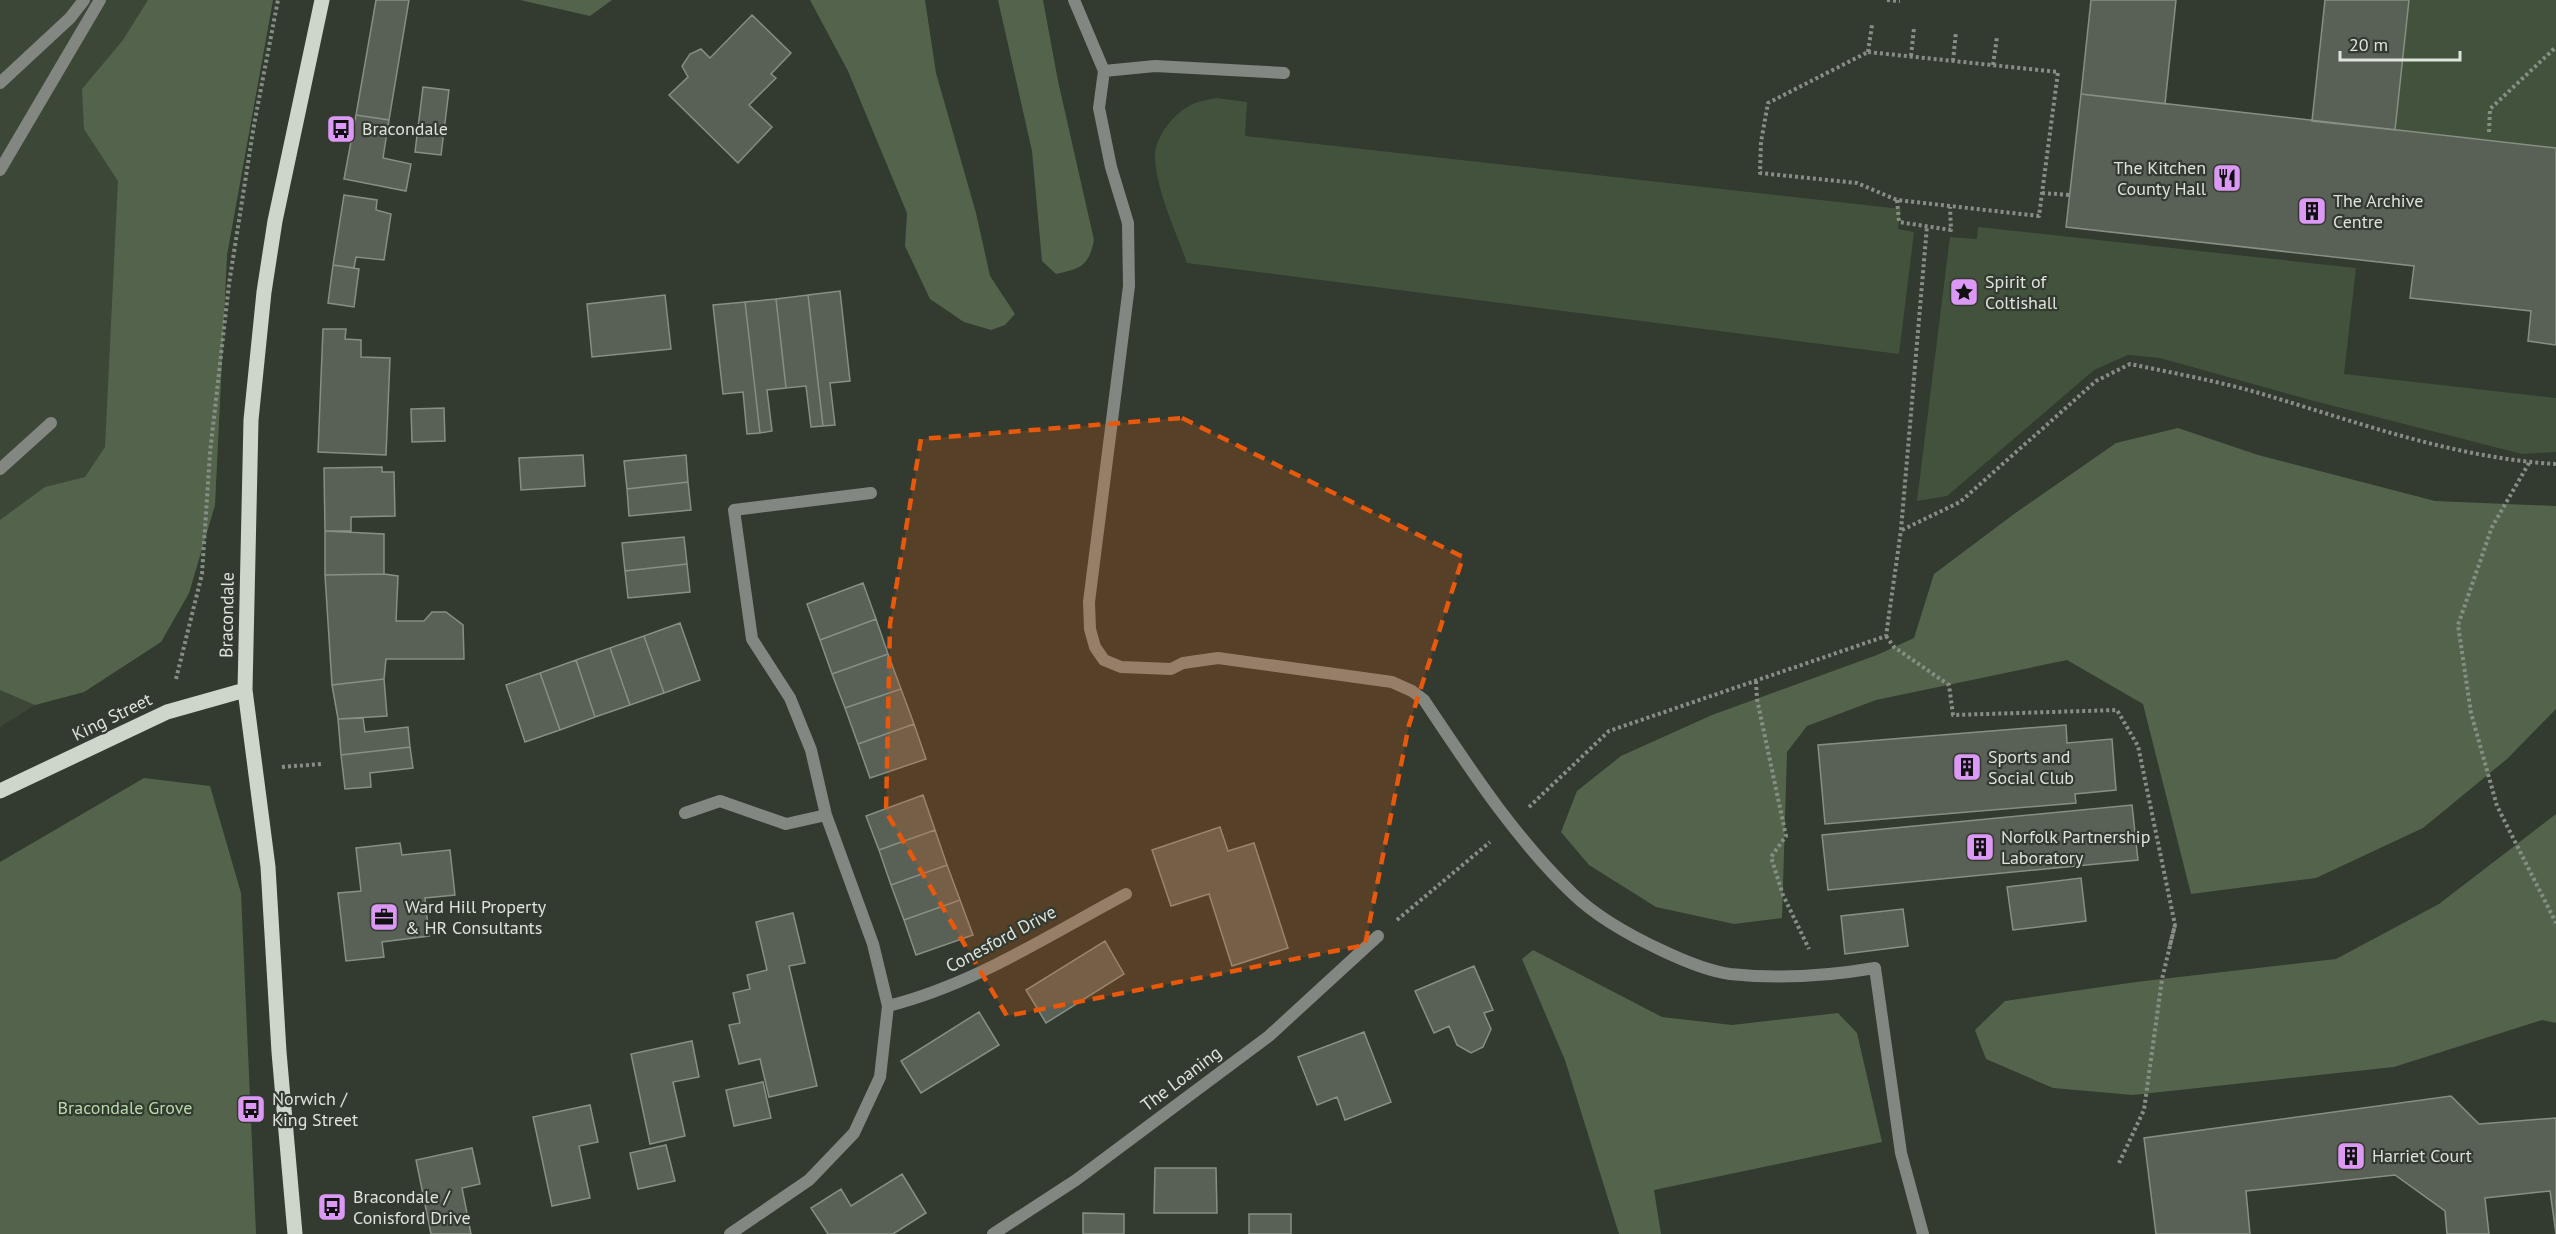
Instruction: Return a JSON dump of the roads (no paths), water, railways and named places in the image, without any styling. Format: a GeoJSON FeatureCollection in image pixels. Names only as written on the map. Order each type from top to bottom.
{"type":"FeatureCollection","features":[{"type":"Feature","properties":{"kind":"main road","name":"Bracondale"},"geometry":{"type":"LineString","coordinates":[[295,1234],[279,1052],[268,867],[245,690],[251,420],[264,292],[277,209],[322,0]]}},
{"type":"Feature","properties":{"kind":"main road","name":"King Street"},"geometry":{"type":"LineString","coordinates":[[0,791],[167,712],[245,690]]}},
{"type":"Feature","properties":{"kind":"street"},"geometry":{"type":"LineString","coordinates":[[0,82],[70,18],[84,0]]}},
{"type":"Feature","properties":{"kind":"street"},"geometry":{"type":"LineString","coordinates":[[0,170],[100,0]]}},
{"type":"Feature","properties":{"kind":"street"},"geometry":{"type":"LineString","coordinates":[[1074,0],[1104,71],[1099,108],[1111,167],[1128,224],[1130,286],[1089,602],[1090,629],[1095,647],[1104,660],[1121,667],[1172,669],[1182,663],[1218,658],[1392,682],[1412,691],[1424,700],[1509,825],[1575,896],[1629,935],[1682,960],[1728,974],[1821,974],[1875,968],[1900,1153],[1923,1234]]}},
{"type":"Feature","properties":{"kind":"street"},"geometry":{"type":"LineString","coordinates":[[1104,71],[1155,66],[1284,73]]}},
{"type":"Feature","properties":{"kind":"street"},"geometry":{"type":"LineString","coordinates":[[0,469],[51,423]]}},
{"type":"Feature","properties":{"kind":"street"},"geometry":{"type":"LineString","coordinates":[[730,1234],[809,1180],[854,1133],[880,1077],[888,1006],[873,944],[826,815],[812,750],[790,698],[752,639],[734,510],[872,493]]}},
{"type":"Feature","properties":{"kind":"street"},"geometry":{"type":"LineString","coordinates":[[685,813],[720,801],[786,824],[826,815]]}},
{"type":"Feature","properties":{"kind":"street","name":"Conesford Drive"},"geometry":{"type":"LineString","coordinates":[[888,1006],[922,998],[960,983],[1126,894]]}},
{"type":"Feature","properties":{"kind":"street","name":"The Loaning"},"geometry":{"type":"LineString","coordinates":[[993,1234],[1076,1180],[1269,1036],[1378,936]]}},
{"type":"Feature","properties":{"kind":"place","name":"Bracondale"},"geometry":{"type":"Point","coordinates":[341,129]}},
{"type":"Feature","properties":{"kind":"place","name":"The Kitchen County Hall"},"geometry":{"type":"Point","coordinates":[2227,178]}},
{"type":"Feature","properties":{"kind":"place","name":"The Archive Centre"},"geometry":{"type":"Point","coordinates":[2312,211]}},
{"type":"Feature","properties":{"kind":"place","name":"Spirit of Coltishall"},"geometry":{"type":"Point","coordinates":[1964,292]}},
{"type":"Feature","properties":{"kind":"place","name":"Sports and Social Club"},"geometry":{"type":"Point","coordinates":[1967,767]}},
{"type":"Feature","properties":{"kind":"place","name":"Norfolk Partnership Laboratory"},"geometry":{"type":"Point","coordinates":[1980,847]}},
{"type":"Feature","properties":{"kind":"place","name":"Ward Hill Property & HR Consultants"},"geometry":{"type":"Point","coordinates":[384,917]}},
{"type":"Feature","properties":{"kind":"place","name":"Norwich / King Street"},"geometry":{"type":"Point","coordinates":[251,1109]}},
{"type":"Feature","properties":{"kind":"place","name":"Harriet Court"},"geometry":{"type":"Point","coordinates":[2351,1156]}},
{"type":"Feature","properties":{"kind":"place","name":"Bracondale / Conisford Drive"},"geometry":{"type":"Point","coordinates":[332,1207]}},
{"type":"Feature","properties":{"kind":"park label","name":"Bracondale Grove"},"geometry":{"type":"Point","coordinates":[125,1108]}}]}
